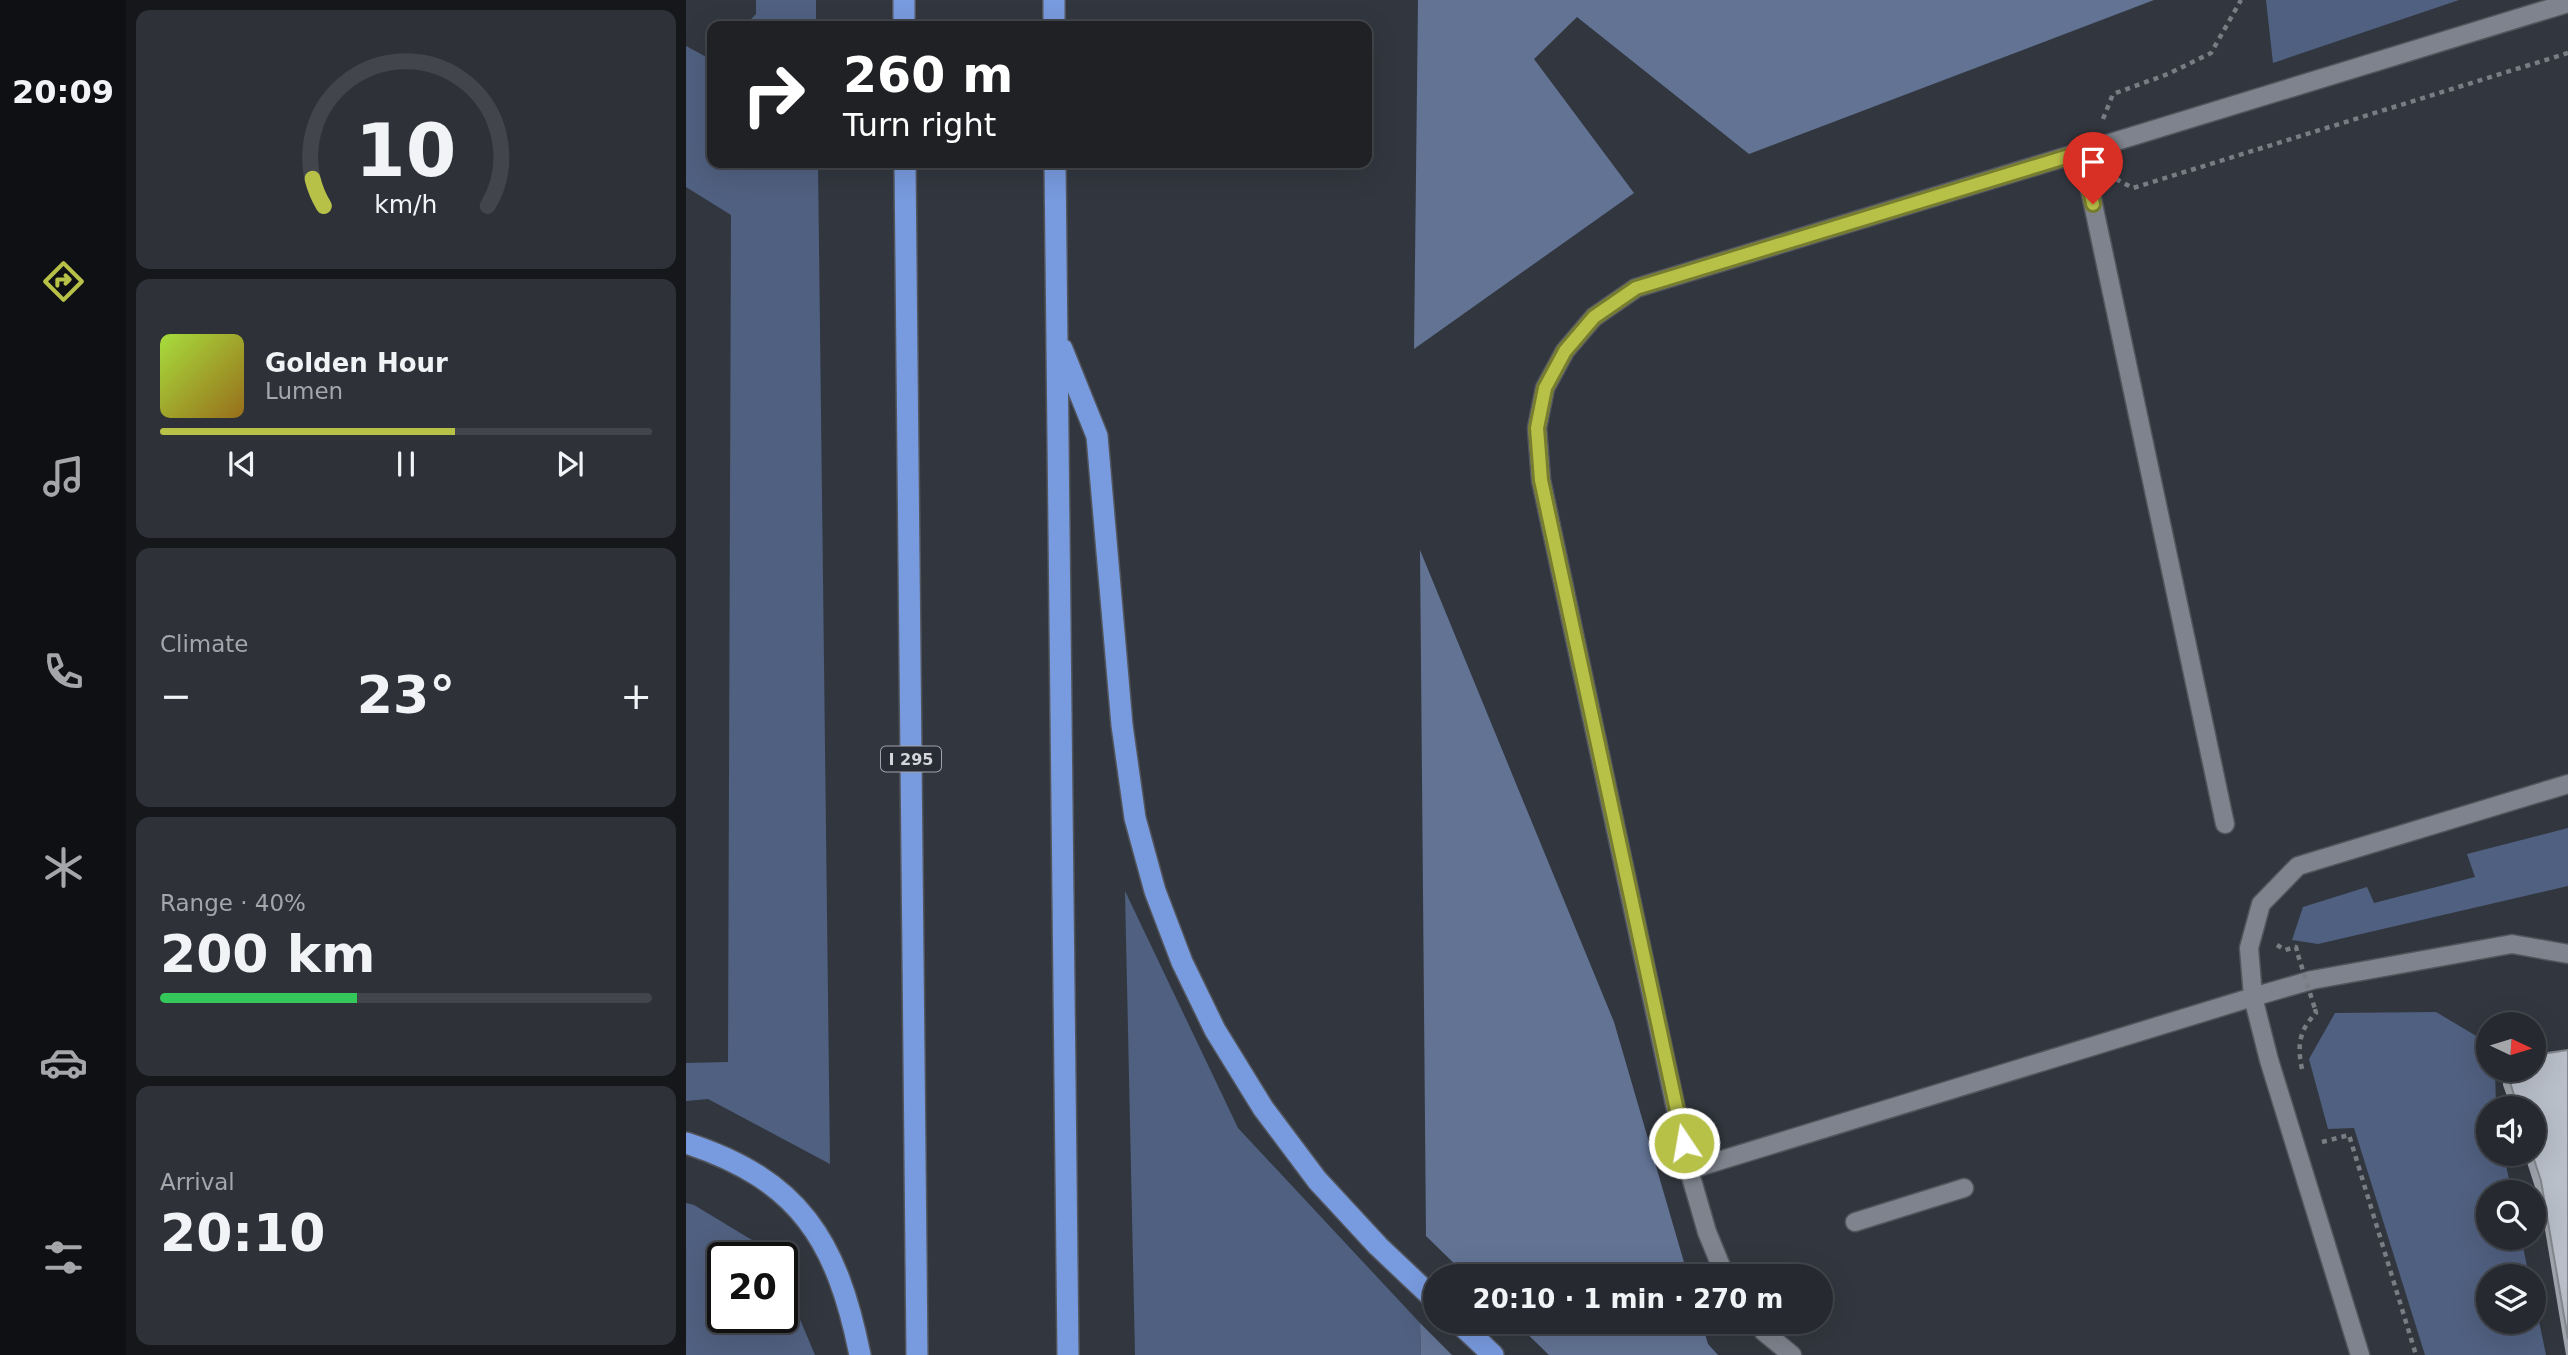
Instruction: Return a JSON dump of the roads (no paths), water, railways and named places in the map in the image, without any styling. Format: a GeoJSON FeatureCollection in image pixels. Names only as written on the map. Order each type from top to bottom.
{"type":"FeatureCollection","features":[{"type":"Feature","properties":{"kind":"highway"},"geometry":{"type":"LineString","coordinates":[[904,0],[904,21]]}},
{"type":"Feature","properties":{"kind":"highway"},"geometry":{"type":"LineString","coordinates":[[1054,0],[1054,21]]}},
{"type":"Feature","properties":{"kind":"highway","name":"I 295"},"geometry":{"type":"LineString","coordinates":[[905,168],[917,1355]]}},
{"type":"Feature","properties":{"kind":"highway"},"geometry":{"type":"LineString","coordinates":[[1055,168],[1069,1355]]}},
{"type":"Feature","properties":{"kind":"highway"},"geometry":{"type":"LineString","coordinates":[[1058,338],[1097,436],[1122,725],[1135,818],[1155,891],[1182,962],[1215,1030],[1270,1118],[1317,1180],[1378,1246],[1423,1289]]}},
{"type":"Feature","properties":{"kind":"highway"},"geometry":{"type":"LineString","coordinates":[[686,1143],[724,1155],[754,1172],[795,1205],[821,1238],[837,1273],[860,1355]]}},
{"type":"Feature","properties":{"kind":"highway"},"geometry":{"type":"LineString","coordinates":[[1471,1334],[1493,1355]]}},
{"type":"Feature","properties":{"kind":"lane"},"geometry":{"type":"LineString","coordinates":[[1720,1264],[1707,1231],[1689,1170],[1541,480],[1537,428],[1545,388],[1565,351],[1594,317],[1636,288],[2568,3]]}},
{"type":"Feature","properties":{"kind":"lane"},"geometry":{"type":"LineString","coordinates":[[2082,152],[2224,824]]}},
{"type":"Feature","properties":{"kind":"lane"},"geometry":{"type":"LineString","coordinates":[[2360,1355],[2276,1083],[2253,997],[2249,948],[2261,904],[2298,866],[2568,784]]}},
{"type":"Feature","properties":{"kind":"lane"},"geometry":{"type":"LineString","coordinates":[[1689,1170],[2312,980],[2512,944],[2568,954]]}},
{"type":"Feature","properties":{"kind":"lane"},"geometry":{"type":"LineString","coordinates":[[1855,1222],[1964,1188]]}},
{"type":"Feature","properties":{"kind":"lane"},"geometry":{"type":"LineString","coordinates":[[1766,1334],[1792,1355]]}}]}
